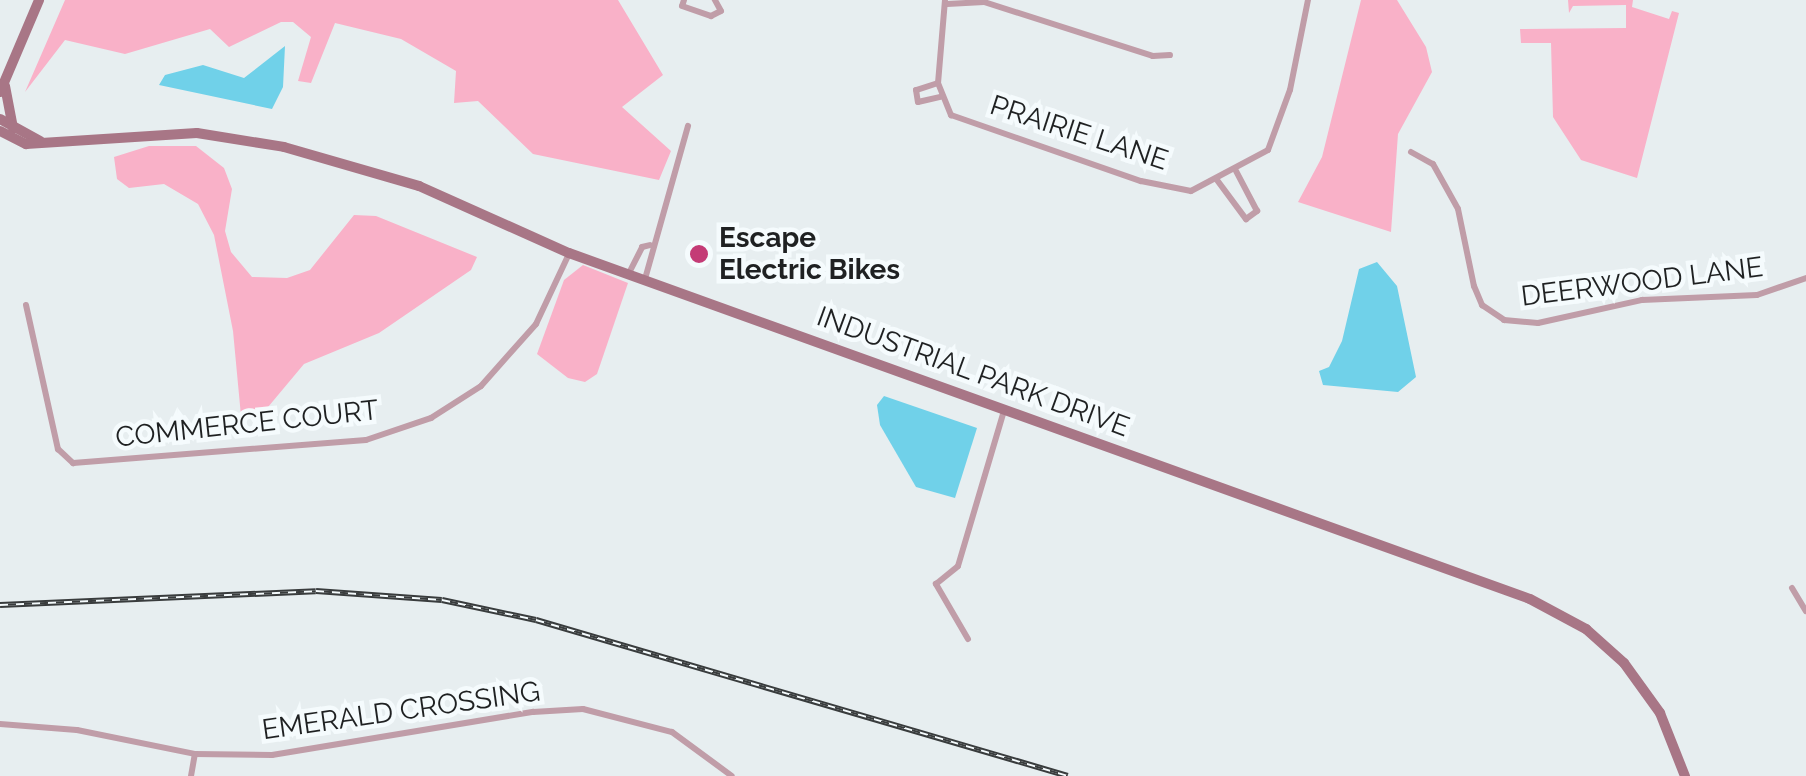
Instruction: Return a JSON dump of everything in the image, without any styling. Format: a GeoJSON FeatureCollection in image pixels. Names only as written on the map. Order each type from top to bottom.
{"type":"FeatureCollection","features":[{"type":"Feature","properties":{"kind":"street"},"geometry":{"type":"LineString","coordinates":[[6,133],[3,83],[39,0]]}},
{"type":"Feature","properties":{"kind":"street"},"geometry":{"type":"LineString","coordinates":[[684,0],[682,6],[711,16],[721,10],[715,0]]}},
{"type":"Feature","properties":{"kind":"street","name":"PRAIRIE LANE"},"geometry":{"type":"LineString","coordinates":[[938,82],[916,90],[918,102],[940,97],[951,115],[1141,181],[1191,191],[1236,171],[1268,150],[1290,90],[1308,0]]}},
{"type":"Feature","properties":{"kind":"street"},"geometry":{"type":"LineString","coordinates":[[940,97],[946,2],[984,2],[1153,56],[1170,55]]}},
{"type":"Feature","properties":{"kind":"street","name":"INDUSTRIAL PARK DRIVE"},"geometry":{"type":"LineString","coordinates":[[0,119],[6,133],[46,143],[197,133],[284,147],[418,186],[569,253],[1562,614],[1603,643],[1638,679],[1670,731],[1685,776]]}},
{"type":"Feature","properties":{"kind":"street"},"geometry":{"type":"LineString","coordinates":[[645,279],[650,245],[688,126]]}},
{"type":"Feature","properties":{"kind":"street","name":"DEERWOOD LANE"},"geometry":{"type":"LineString","coordinates":[[1411,152],[1434,164],[1458,209],[1474,286],[1482,305],[1504,320],[1538,323],[1642,300],[1757,295],[1806,278]]}},
{"type":"Feature","properties":{"kind":"street"},"geometry":{"type":"LineString","coordinates":[[1217,180],[1246,219],[1258,211],[1236,171]]}},
{"type":"Feature","properties":{"kind":"street"},"geometry":{"type":"LineString","coordinates":[[629,273],[642,246],[650,245]]}},
{"type":"Feature","properties":{"kind":"street","name":"COMMERCE COURT"},"geometry":{"type":"LineString","coordinates":[[26,304],[58,449],[73,462],[366,440],[431,418],[481,386],[536,324],[569,253]]}},
{"type":"Feature","properties":{"kind":"street"},"geometry":{"type":"LineString","coordinates":[[968,639],[936,584],[958,566],[1004,411]]}},
{"type":"Feature","properties":{"kind":"street"},"geometry":{"type":"LineString","coordinates":[[1792,588],[1806,611]]}},
{"type":"Feature","properties":{"kind":"street","name":"EMERALD CROSSING"},"geometry":{"type":"LineString","coordinates":[[0,724],[76,730],[194,754],[300,752],[532,712],[582,709],[672,732],[732,776]]}},
{"type":"Feature","properties":{"kind":"street"},"geometry":{"type":"LineString","coordinates":[[191,776],[194,754]]}},
{"type":"Feature","properties":{"kind":"shaded area"},"geometry":{"type":"Polygon","coordinates":[[[65,0],[618,0],[663,75],[622,107],[671,151],[659,180],[533,154],[478,101],[454,103],[456,71],[401,39],[335,23],[311,83],[298,81],[311,37],[293,22],[281,22],[229,47],[210,29],[125,54],[65,40],[25,92],[65,0]]]}},
{"type":"Feature","properties":{"kind":"shaded area"},"geometry":{"type":"Polygon","coordinates":[[[1361,0],[1397,0],[1426,47],[1432,72],[1398,134],[1391,232],[1298,202],[1322,157],[1361,0]]]}},
{"type":"Feature","properties":{"kind":"shaded area"},"geometry":{"type":"Polygon","coordinates":[[[1568,0],[1633,0],[1632,7],[1669,19],[1672,11],[1679,13],[1637,178],[1581,160],[1553,117],[1551,43],[1521,43],[1520,29],[1626,28],[1626,5],[1573,6],[1569,13],[1568,0]]]}},
{"type":"Feature","properties":{"kind":"shaded area"},"geometry":{"type":"Polygon","coordinates":[[[149,146],[196,146],[224,168],[232,189],[225,231],[231,252],[252,277],[287,278],[310,270],[354,215],[376,216],[477,257],[471,270],[379,333],[304,364],[258,419],[241,416],[233,331],[214,235],[198,204],[164,184],[129,188],[117,179],[114,157],[149,146]]]}},
{"type":"Feature","properties":{"kind":"shaded area"},"geometry":{"type":"Polygon","coordinates":[[[583,265],[628,283],[597,374],[585,382],[568,378],[537,354],[564,280],[583,265]]]}},
{"type":"Feature","properties":{"kind":"water"},"geometry":{"type":"Polygon","coordinates":[[[285,46],[283,87],[272,109],[159,85],[165,75],[203,65],[244,78],[285,46]]]}},
{"type":"Feature","properties":{"kind":"water"},"geometry":{"type":"Polygon","coordinates":[[[1377,262],[1397,286],[1416,377],[1398,392],[1323,385],[1319,371],[1329,367],[1342,341],[1359,269],[1377,262]]]}},
{"type":"Feature","properties":{"kind":"water"},"geometry":{"type":"Polygon","coordinates":[[[884,396],[977,428],[955,498],[916,487],[880,425],[877,405],[884,396]]]}},
{"type":"Feature","properties":{"kind":"railway"},"geometry":{"type":"LineString","coordinates":[[0,605],[316,591],[442,600],[536,620],[1068,776]]}},
{"type":"Feature","properties":{"kind":"place","name":"Escape Electric Bikes"},"geometry":{"type":"Point","coordinates":[699,254]}}]}
